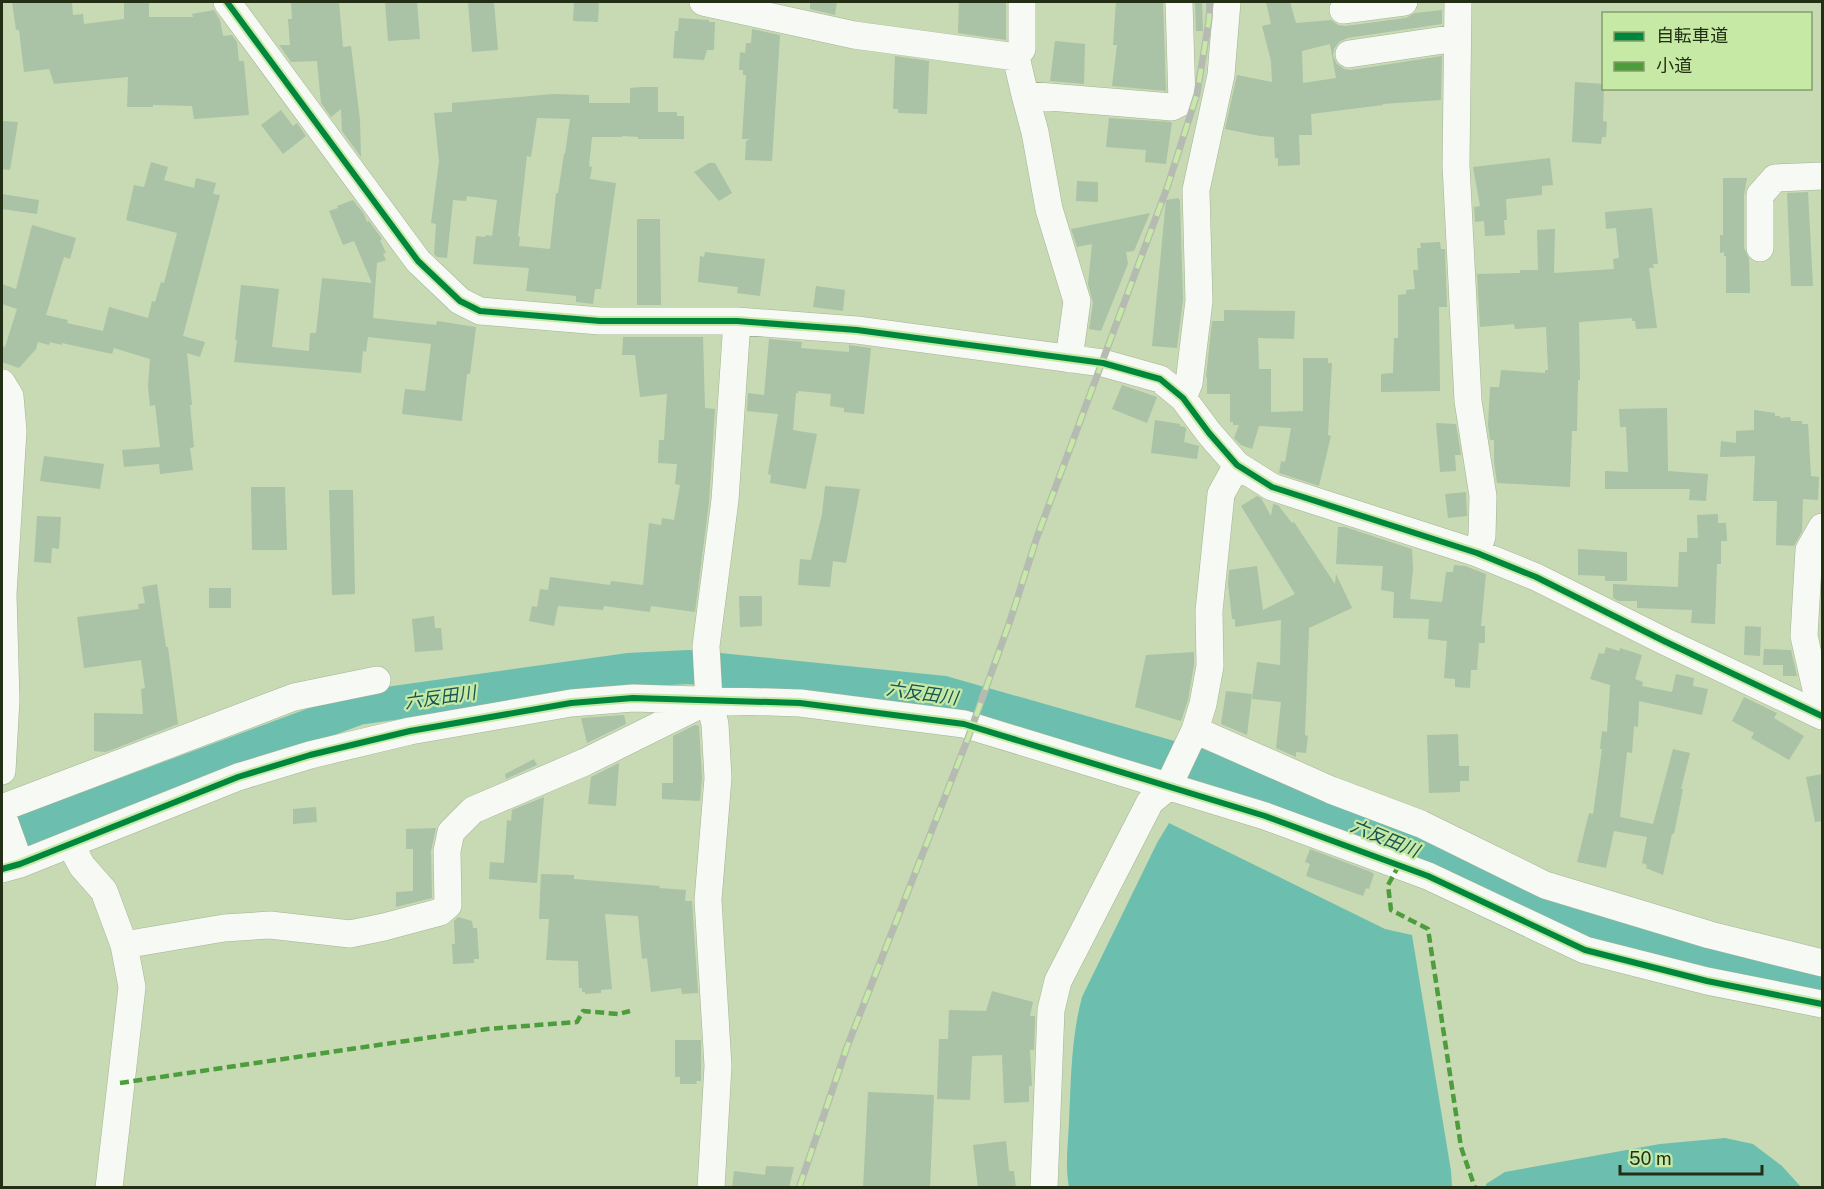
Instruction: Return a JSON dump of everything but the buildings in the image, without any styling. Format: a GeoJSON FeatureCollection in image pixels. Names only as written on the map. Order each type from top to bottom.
{"type":"FeatureCollection","features":[{"type":"Feature","properties":{"kind":"street"},"geometry":{"type":"LineString","coordinates":[[227,2],[418,261],[460,301],[480,311],[600,321],[737,321],[857,330],[1103,363],[1160,379],[1183,398],[1237,465],[1272,487],[1478,552],[1536,577],[1822,716]]}},
{"type":"Feature","properties":{"kind":"street"},"geometry":{"type":"LineString","coordinates":[[703,2],[854,35],[1016,57]]}},
{"type":"Feature","properties":{"kind":"street"},"geometry":{"type":"LineString","coordinates":[[1016,57],[1023,49],[1022,2]]}},
{"type":"Feature","properties":{"kind":"street"},"geometry":{"type":"LineString","coordinates":[[1025,95],[1172,107],[1182,102],[1179,2]]}},
{"type":"Feature","properties":{"kind":"street"},"geometry":{"type":"LineString","coordinates":[[1183,398],[1189,383],[1199,301],[1196,190],[1221,75],[1227,2]]}},
{"type":"Feature","properties":{"kind":"street"},"geometry":{"type":"LineString","coordinates":[[1343,10],[1404,2]]}},
{"type":"Feature","properties":{"kind":"street"},"geometry":{"type":"LineString","coordinates":[[1458,2],[1456,165],[1468,401],[1483,496],[1482,536],[1478,552]]}},
{"type":"Feature","properties":{"kind":"street"},"geometry":{"type":"LineString","coordinates":[[1349,54],[1457,38]]}},
{"type":"Feature","properties":{"kind":"street"},"geometry":{"type":"LineString","coordinates":[[1016,57],[1035,132],[1049,209],[1077,301],[1069,359]]}},
{"type":"Feature","properties":{"kind":"street"},"geometry":{"type":"LineString","coordinates":[[1760,249],[1760,195],[1775,178],[1822,176]]}},
{"type":"Feature","properties":{"kind":"street"},"geometry":{"type":"LineString","coordinates":[[711,1188],[718,1066],[708,900],[718,778],[715,724],[709,700],[706,646],[725,500],[737,321]]}},
{"type":"Feature","properties":{"kind":"street"},"geometry":{"type":"LineString","coordinates":[[2,383],[10,396],[13,431],[3,594],[6,700],[2,771]]}},
{"type":"Feature","properties":{"kind":"street"},"geometry":{"type":"LineString","coordinates":[[1044,1188],[1051,1010],[1058,981],[1150,802],[1170,783],[1194,734],[1203,704],[1210,666],[1209,611],[1221,494],[1237,465]]}},
{"type":"Feature","properties":{"kind":"street"},"geometry":{"type":"LineString","coordinates":[[1822,527],[1809,550],[1804,636],[1822,716]]}},
{"type":"Feature","properties":{"kind":"street"},"geometry":{"type":"LineString","coordinates":[[377,680],[294,697],[2,813],[13,864],[70,844],[238,777],[310,755],[410,731],[571,703],[633,698],[800,703],[964,724],[1170,783],[1428,876],[1585,950],[1707,981],[1822,1004]]}},
{"type":"Feature","properties":{"kind":"street"},"geometry":{"type":"LineString","coordinates":[[124,945],[224,928],[270,925],[350,934],[440,912],[448,905],[447,851],[451,832],[473,810],[585,762],[709,700]]}},
{"type":"Feature","properties":{"kind":"street"},"geometry":{"type":"LineString","coordinates":[[1194,734],[1421,825],[1545,885],[1710,935],[1822,963]]}},
{"type":"Feature","properties":{"kind":"street"},"geometry":{"type":"LineString","coordinates":[[70,844],[82,866],[104,891],[124,945],[132,987],[109,1188]]}},
{"type":"Feature","properties":{"kind":"water"},"geometry":{"type":"Polygon","coordinates":[[[1169,823],[1385,929],[1412,935],[1452,1187],[1069,1187],[1067,1155],[1072,1060],[1082,997],[1169,823]]]}},
{"type":"Feature","properties":{"kind":"water"},"geometry":{"type":"Polygon","coordinates":[[[1725,1138],[1753,1144],[1782,1166],[1801,1187],[1486,1187],[1486,1184],[1505,1172],[1660,1144],[1725,1138]]]}},
{"type":"Feature","properties":{"kind":"waterway","name":"六反田川"},"geometry":{"type":"LineString","coordinates":[[2,840],[358,708],[628,670],[689,667],[944,693],[1197,765],[1396,841],[1554,915],[1822,980]]}},
{"type":"Feature","properties":{"kind":"railway"},"geometry":{"type":"LineString","coordinates":[[799,1188],[847,1047],[968,738],[1037,537],[1168,185],[1197,94],[1210,2]]}},
{"type":"Feature","properties":{"kind":"marked path"},"geometry":{"type":"LineString","coordinates":[[1399,865],[1388,885],[1391,910],[1428,929],[1461,1147],[1475,1188]]}},
{"type":"Feature","properties":{"kind":"marked path"},"geometry":{"type":"LineString","coordinates":[[120,1083],[487,1029],[577,1022],[583,1011],[619,1014],[630,1011]]}},
{"type":"Feature","properties":{"kind":"cycle path"},"geometry":{"type":"LineString","coordinates":[[227,2],[418,261],[460,301],[480,311],[600,321],[737,321],[857,330],[1103,363],[1160,379],[1183,398],[1237,465],[1272,487],[1477,553],[1536,577],[1822,716]]}},
{"type":"Feature","properties":{"kind":"cycle path"},"geometry":{"type":"LineString","coordinates":[[2,869],[20,864],[238,777],[310,755],[410,731],[571,703],[633,698],[800,703],[964,724],[1265,816],[1428,876],[1585,950],[1707,981],[1822,1004]]}}]}
